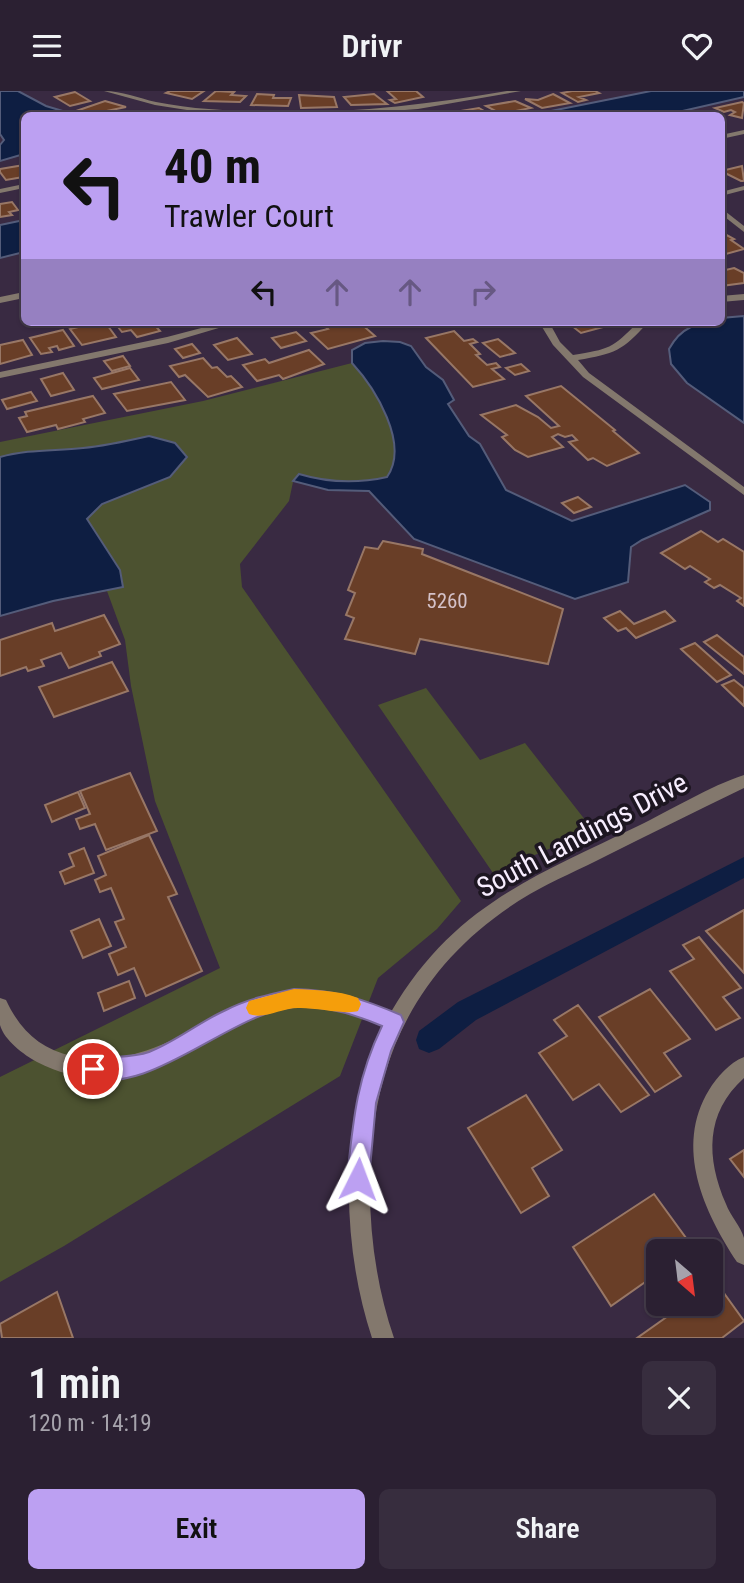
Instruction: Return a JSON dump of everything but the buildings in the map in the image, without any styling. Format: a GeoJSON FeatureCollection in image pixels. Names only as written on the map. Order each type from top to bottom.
{"type":"FeatureCollection","features":[{"type":"Feature","properties":{"kind":"street"},"geometry":{"type":"LineString","coordinates":[[107,91],[206,110],[249,112]]}},
{"type":"Feature","properties":{"kind":"street"},"geometry":{"type":"LineString","coordinates":[[362,112],[412,109],[518,91]]}},
{"type":"Feature","properties":{"kind":"street"},"geometry":{"type":"LineString","coordinates":[[725,136],[744,132]]}},
{"type":"Feature","properties":{"kind":"street"},"geometry":{"type":"LineString","coordinates":[[0,191],[21,187]]}},
{"type":"Feature","properties":{"kind":"street"},"geometry":{"type":"LineString","coordinates":[[725,193],[744,188]]}},
{"type":"Feature","properties":{"kind":"street"},"geometry":{"type":"LineString","coordinates":[[725,215],[734,225],[744,230]]}},
{"type":"Feature","properties":{"kind":"street"},"geometry":{"type":"LineString","coordinates":[[0,300],[21,296]]}},
{"type":"Feature","properties":{"kind":"street"},"geometry":{"type":"LineString","coordinates":[[725,299],[744,297]]}},
{"type":"Feature","properties":{"kind":"street"},"geometry":{"type":"LineString","coordinates":[[0,376],[168,340],[219,326]]}},
{"type":"Feature","properties":{"kind":"street"},"geometry":{"type":"LineString","coordinates":[[547,326],[569,359],[586,375],[744,492]]}},
{"type":"Feature","properties":{"kind":"street"},"geometry":{"type":"LineString","coordinates":[[569,359],[607,352],[621,345],[639,326]]}},
{"type":"Feature","properties":{"kind":"street","name":"South Landings Drive"},"geometry":{"type":"LineString","coordinates":[[383,1338],[363,1249],[358,1179],[365,1103],[381,1050],[394,1022],[419,981],[452,943],[495,907],[524,889],[744,781]]}},
{"type":"Feature","properties":{"kind":"street"},"geometry":{"type":"LineString","coordinates":[[0,1006],[6,1021],[23,1043],[45,1058],[76,1068],[110,1070],[148,1062],[175,1051],[233,1016],[294,998],[325,999],[355,1005],[394,1022]]}},
{"type":"Feature","properties":{"kind":"street"},"geometry":{"type":"LineString","coordinates":[[744,1066],[728,1076],[711,1101],[703,1131],[703,1166],[716,1208],[744,1255]]}},
{"type":"Feature","properties":{"kind":"green space"},"geometry":{"type":"Polygon","coordinates":[[[352,363],[379,401],[392,433],[393,463],[387,477],[343,481],[299,474],[293,482],[289,501],[240,564],[242,587],[461,901],[437,929],[378,978],[340,1076],[64,1246],[0,1282],[0,1077],[220,968],[155,801],[131,686],[125,640],[107,591],[53,601],[0,616],[0,442],[203,401],[352,363]]]}},
{"type":"Feature","properties":{"kind":"green space"},"geometry":{"type":"Polygon","coordinates":[[[426,688],[480,760],[525,743],[593,830],[493,873],[378,705],[426,688]]]}},
{"type":"Feature","properties":{"kind":"water"},"geometry":{"type":"Polygon","coordinates":[[[0,91],[18,91],[46,106],[66,112],[21,112],[21,155],[0,161],[0,145],[4,140],[0,134],[0,91]]]}},
{"type":"Feature","properties":{"kind":"water"},"geometry":{"type":"Polygon","coordinates":[[[651,91],[744,91],[744,97],[678,112],[546,112],[651,91]]]}},
{"type":"Feature","properties":{"kind":"water"},"geometry":{"type":"Polygon","coordinates":[[[21,221],[21,253],[0,258],[0,225],[21,221]]]}},
{"type":"Feature","properties":{"kind":"water"},"geometry":{"type":"Polygon","coordinates":[[[744,316],[744,423],[687,383],[671,364],[669,349],[679,335],[694,326],[725,326],[725,318],[744,316]]]}},
{"type":"Feature","properties":{"kind":"water"},"geometry":{"type":"Polygon","coordinates":[[[383,341],[411,346],[426,367],[443,380],[454,400],[448,404],[469,436],[480,444],[506,490],[572,521],[685,485],[710,502],[710,510],[631,547],[628,582],[575,599],[414,539],[369,491],[328,490],[293,481],[299,474],[343,482],[387,477],[393,464],[392,433],[379,401],[352,363],[352,350],[365,343],[383,341]]]}},
{"type":"Feature","properties":{"kind":"water"},"geometry":{"type":"Polygon","coordinates":[[[149,436],[175,443],[187,457],[170,477],[102,504],[87,519],[120,570],[123,587],[53,601],[0,616],[0,457],[31,451],[100,446],[149,436]]]}},
{"type":"Feature","properties":{"kind":"waterway"},"geometry":{"type":"LineString","coordinates":[[429,1040],[467,1011],[744,867]]}},
{"type":"Feature","properties":{"kind":"slow traffic"},"geometry":{"type":"LineString","coordinates":[[256,1008],[294,998],[325,999],[351,1004]]}},
{"type":"Feature","properties":{"kind":"route"},"geometry":{"type":"LineString","coordinates":[[93,1069],[110,1070],[148,1062],[175,1051],[233,1016],[264,1005],[294,998],[325,999],[355,1005],[394,1022],[381,1050],[365,1103],[358,1179]]}}]}
